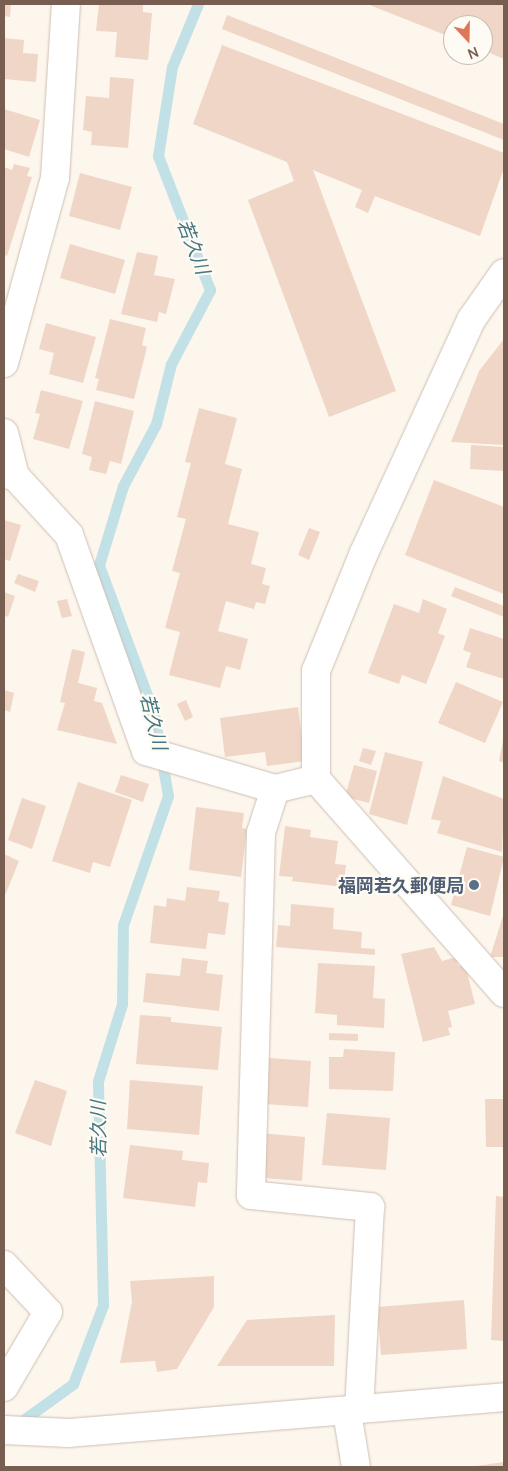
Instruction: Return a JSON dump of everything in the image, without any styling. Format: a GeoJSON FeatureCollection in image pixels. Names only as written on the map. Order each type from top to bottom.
{"type":"FeatureCollection","features":[{"type":"Feature","properties":{"kind":"street"},"geometry":{"type":"LineString","coordinates":[[4,363],[55,178],[66,4]]}},
{"type":"Feature","properties":{"kind":"street"},"geometry":{"type":"LineString","coordinates":[[504,273],[471,320],[364,553],[316,671],[316,779],[504,993]]}},
{"type":"Feature","properties":{"kind":"street"},"geometry":{"type":"LineString","coordinates":[[4,433],[9,475],[69,535],[146,751],[274,789],[316,779]]}},
{"type":"Feature","properties":{"kind":"street"},"geometry":{"type":"LineString","coordinates":[[274,789],[261,834],[251,1196],[370,1207],[353,1410],[356,1467]]}},
{"type":"Feature","properties":{"kind":"street"},"geometry":{"type":"LineString","coordinates":[[4,1265],[48,1312],[4,1387]]}},
{"type":"Feature","properties":{"kind":"street"},"geometry":{"type":"LineString","coordinates":[[4,1430],[70,1433],[504,1397]]}},
{"type":"Feature","properties":{"kind":"building"},"geometry":{"type":"Polygon","coordinates":[[[4,4],[11,4],[10,17],[4,16],[4,4]]]}},
{"type":"Feature","properties":{"kind":"building"},"geometry":{"type":"Polygon","coordinates":[[[99,4],[143,4],[143,12],[152,13],[148,60],[115,57],[117,32],[96,31],[99,4]]]}},
{"type":"Feature","properties":{"kind":"building"},"geometry":{"type":"Polygon","coordinates":[[[367,4],[504,4],[504,59],[493,54],[493,15],[443,15],[443,34],[367,4]]]}},
{"type":"Feature","properties":{"kind":"building"},"geometry":{"type":"Polygon","coordinates":[[[227,15],[504,124],[504,140],[222,29],[227,15]]]}},
{"type":"Feature","properties":{"kind":"building"},"geometry":{"type":"Polygon","coordinates":[[[4,38],[24,40],[23,53],[38,54],[36,82],[4,79],[4,38]]]}},
{"type":"Feature","properties":{"kind":"building"},"geometry":{"type":"Polygon","coordinates":[[[222,45],[504,153],[504,168],[480,236],[375,196],[368,213],[355,207],[362,190],[313,170],[396,391],[329,417],[248,200],[294,181],[287,162],[193,124],[222,45]]]}},
{"type":"Feature","properties":{"kind":"building"},"geometry":{"type":"Polygon","coordinates":[[[110,77],[134,79],[128,148],[91,145],[92,132],[83,130],[86,96],[109,98],[110,77]]]}},
{"type":"Feature","properties":{"kind":"building"},"geometry":{"type":"Polygon","coordinates":[[[4,109],[40,120],[29,157],[4,149],[4,109]]]}},
{"type":"Feature","properties":{"kind":"building"},"geometry":{"type":"Polygon","coordinates":[[[14,164],[30,168],[27,176],[32,177],[7,256],[4,255],[4,167],[12,170],[14,164]]]}},
{"type":"Feature","properties":{"kind":"building"},"geometry":{"type":"Polygon","coordinates":[[[80,173],[132,187],[120,230],[69,216],[80,173]]]}},
{"type":"Feature","properties":{"kind":"building"},"geometry":{"type":"Polygon","coordinates":[[[70,244],[125,260],[115,294],[60,278],[70,244]]]}},
{"type":"Feature","properties":{"kind":"building"},"geometry":{"type":"Polygon","coordinates":[[[137,252],[158,256],[154,275],[175,279],[166,314],[159,312],[157,322],[121,314],[137,252]]]}},
{"type":"Feature","properties":{"kind":"building"},"geometry":{"type":"Polygon","coordinates":[[[110,319],[146,328],[142,345],[147,347],[134,399],[96,390],[99,379],[95,378],[110,319]]]}},
{"type":"Feature","properties":{"kind":"building"},"geometry":{"type":"Polygon","coordinates":[[[46,323],[96,337],[83,383],[49,374],[54,353],[39,349],[46,323]]]}},
{"type":"Feature","properties":{"kind":"building"},"geometry":{"type":"Polygon","coordinates":[[[504,339],[504,445],[451,442],[479,371],[504,339]]]}},
{"type":"Feature","properties":{"kind":"building"},"geometry":{"type":"Polygon","coordinates":[[[41,390],[83,401],[69,449],[33,439],[40,414],[35,413],[41,390]]]}},
{"type":"Feature","properties":{"kind":"building"},"geometry":{"type":"Polygon","coordinates":[[[95,401],[134,411],[121,464],[110,461],[106,474],[89,470],[92,457],[82,454],[95,401]]]}},
{"type":"Feature","properties":{"kind":"building"},"geometry":{"type":"Polygon","coordinates":[[[199,408],[237,418],[225,464],[242,469],[228,524],[259,532],[251,564],[266,568],[262,584],[270,586],[265,604],[256,602],[254,609],[226,601],[218,631],[248,639],[240,670],[226,666],[220,688],[169,675],[180,632],[165,628],[180,573],[172,571],[186,519],[177,517],[191,463],[185,462],[199,408]]]}},
{"type":"Feature","properties":{"kind":"building"},"geometry":{"type":"Polygon","coordinates":[[[471,445],[504,447],[504,471],[470,469],[471,445]]]}},
{"type":"Feature","properties":{"kind":"building"},"geometry":{"type":"Polygon","coordinates":[[[434,480],[504,507],[504,594],[405,555],[434,480]]]}},
{"type":"Feature","properties":{"kind":"building"},"geometry":{"type":"Polygon","coordinates":[[[4,520],[21,525],[10,561],[4,559],[4,520]]]}},
{"type":"Feature","properties":{"kind":"building"},"geometry":{"type":"Polygon","coordinates":[[[309,528],[320,532],[309,560],[298,555],[309,528]]]}},
{"type":"Feature","properties":{"kind":"building"},"geometry":{"type":"Polygon","coordinates":[[[18,574],[39,581],[35,592],[14,583],[18,574]]]}},
{"type":"Feature","properties":{"kind":"building"},"geometry":{"type":"Polygon","coordinates":[[[455,587],[504,606],[504,617],[451,596],[455,587]]]}},
{"type":"Feature","properties":{"kind":"building"},"geometry":{"type":"Polygon","coordinates":[[[4,592],[15,596],[8,617],[4,615],[4,592]]]}},
{"type":"Feature","properties":{"kind":"building"},"geometry":{"type":"Polygon","coordinates":[[[67,599],[72,616],[62,618],[57,601],[67,599]]]}},
{"type":"Feature","properties":{"kind":"building"},"geometry":{"type":"Polygon","coordinates":[[[423,599],[447,609],[438,633],[445,636],[426,684],[402,675],[399,684],[368,673],[394,604],[419,613],[423,599]]]}},
{"type":"Feature","properties":{"kind":"building"},"geometry":{"type":"Polygon","coordinates":[[[470,628],[504,639],[504,679],[466,667],[471,653],[463,650],[470,628]]]}},
{"type":"Feature","properties":{"kind":"building"},"geometry":{"type":"Polygon","coordinates":[[[72,649],[85,652],[78,683],[97,688],[94,701],[102,703],[117,744],[57,730],[65,703],[60,702],[72,649]]]}},
{"type":"Feature","properties":{"kind":"building"},"geometry":{"type":"Polygon","coordinates":[[[456,682],[503,702],[485,743],[438,723],[456,682]]]}},
{"type":"Feature","properties":{"kind":"building"},"geometry":{"type":"Polygon","coordinates":[[[4,690],[14,693],[10,712],[4,710],[4,690]]]}},
{"type":"Feature","properties":{"kind":"building"},"geometry":{"type":"Polygon","coordinates":[[[186,700],[193,717],[185,721],[177,704],[186,700]]]}},
{"type":"Feature","properties":{"kind":"building"},"geometry":{"type":"Polygon","coordinates":[[[298,707],[305,761],[267,766],[265,752],[225,757],[220,718],[298,707]]]}},
{"type":"Feature","properties":{"kind":"building"},"geometry":{"type":"Polygon","coordinates":[[[504,740],[504,763],[499,761],[504,740]]]}},
{"type":"Feature","properties":{"kind":"building"},"geometry":{"type":"Polygon","coordinates":[[[363,748],[376,751],[371,765],[359,761],[363,748]]]}},
{"type":"Feature","properties":{"kind":"building"},"geometry":{"type":"Polygon","coordinates":[[[385,752],[423,762],[407,825],[369,814],[385,752]]]}},
{"type":"Feature","properties":{"kind":"building"},"geometry":{"type":"Polygon","coordinates":[[[354,765],[377,771],[369,803],[345,797],[354,765]]]}},
{"type":"Feature","properties":{"kind":"building"},"geometry":{"type":"Polygon","coordinates":[[[121,775],[149,784],[143,802],[115,792],[121,775]]]}},
{"type":"Feature","properties":{"kind":"building"},"geometry":{"type":"Polygon","coordinates":[[[443,776],[504,799],[502,852],[437,833],[441,821],[431,819],[443,776]]]}},
{"type":"Feature","properties":{"kind":"building"},"geometry":{"type":"Polygon","coordinates":[[[78,782],[132,800],[110,867],[93,862],[90,873],[52,861],[78,782]]]}},
{"type":"Feature","properties":{"kind":"building"},"geometry":{"type":"Polygon","coordinates":[[[22,798],[46,806],[32,849],[8,840],[22,798]]]}},
{"type":"Feature","properties":{"kind":"building"},"geometry":{"type":"Polygon","coordinates":[[[196,807],[244,813],[242,828],[247,829],[241,877],[189,870],[196,807]]]}},
{"type":"Feature","properties":{"kind":"building"},"geometry":{"type":"Polygon","coordinates":[[[285,826],[311,830],[310,837],[338,841],[335,864],[346,865],[343,887],[292,881],[293,877],[279,876],[285,826]]]}},
{"type":"Feature","properties":{"kind":"building"},"geometry":{"type":"Polygon","coordinates":[[[467,847],[504,857],[490,916],[451,905],[467,847]]]}},
{"type":"Feature","properties":{"kind":"building"},"geometry":{"type":"Polygon","coordinates":[[[4,854],[19,861],[4,898],[4,854]]]}},
{"type":"Feature","properties":{"kind":"building"},"geometry":{"type":"Polygon","coordinates":[[[187,887],[220,891],[218,901],[229,903],[225,935],[208,933],[206,949],[150,943],[154,905],[166,907],[167,898],[185,901],[187,887]]]}},
{"type":"Feature","properties":{"kind":"building"},"geometry":{"type":"Polygon","coordinates":[[[291,904],[334,908],[333,929],[362,932],[361,948],[375,949],[375,955],[276,947],[278,925],[290,926],[291,904]]]}},
{"type":"Feature","properties":{"kind":"building"},"geometry":{"type":"Polygon","coordinates":[[[504,913],[504,957],[490,957],[504,913]]]}},
{"type":"Feature","properties":{"kind":"building"},"geometry":{"type":"Polygon","coordinates":[[[434,947],[442,961],[456,957],[458,966],[465,964],[475,1004],[448,1011],[452,1027],[448,1028],[450,1035],[423,1042],[401,954],[434,947]]]}},
{"type":"Feature","properties":{"kind":"building"},"geometry":{"type":"Polygon","coordinates":[[[182,958],[208,961],[206,973],[223,975],[219,1011],[143,1002],[146,973],[180,976],[182,958]]]}},
{"type":"Feature","properties":{"kind":"building"},"geometry":{"type":"Polygon","coordinates":[[[318,963],[375,966],[373,998],[385,999],[384,1028],[337,1025],[337,1015],[315,1013],[318,963]]]}},
{"type":"Feature","properties":{"kind":"building"},"geometry":{"type":"Polygon","coordinates":[[[140,1015],[171,1017],[171,1022],[222,1027],[218,1070],[136,1064],[140,1015]]]}},
{"type":"Feature","properties":{"kind":"building"},"geometry":{"type":"Polygon","coordinates":[[[329,1033],[358,1034],[358,1041],[329,1040],[329,1033]]]}},
{"type":"Feature","properties":{"kind":"building"},"geometry":{"type":"Polygon","coordinates":[[[344,1049],[395,1052],[393,1091],[329,1089],[329,1057],[343,1057],[344,1049]]]}},
{"type":"Feature","properties":{"kind":"building"},"geometry":{"type":"Polygon","coordinates":[[[269,1058],[311,1061],[308,1107],[265,1104],[269,1058]]]}},
{"type":"Feature","properties":{"kind":"building"},"geometry":{"type":"Polygon","coordinates":[[[35,1080],[67,1091],[51,1146],[15,1133],[35,1080]]]}},
{"type":"Feature","properties":{"kind":"building"},"geometry":{"type":"Polygon","coordinates":[[[130,1080],[203,1086],[199,1135],[127,1129],[130,1080]]]}},
{"type":"Feature","properties":{"kind":"building"},"geometry":{"type":"Polygon","coordinates":[[[485,1099],[504,1099],[504,1147],[486,1147],[485,1099]]]}},
{"type":"Feature","properties":{"kind":"building"},"geometry":{"type":"Polygon","coordinates":[[[327,1113],[390,1118],[386,1170],[322,1165],[327,1113]]]}},
{"type":"Feature","properties":{"kind":"building"},"geometry":{"type":"Polygon","coordinates":[[[260,1133],[305,1137],[302,1181],[263,1178],[260,1133]]]}},
{"type":"Feature","properties":{"kind":"building"},"geometry":{"type":"Polygon","coordinates":[[[130,1145],[183,1151],[182,1160],[209,1163],[207,1183],[198,1182],[195,1207],[123,1198],[130,1145]]]}},
{"type":"Feature","properties":{"kind":"building"},"geometry":{"type":"Polygon","coordinates":[[[496,1196],[504,1197],[504,1341],[491,1340],[496,1196]]]}},
{"type":"Feature","properties":{"kind":"building"},"geometry":{"type":"Polygon","coordinates":[[[214,1276],[214,1307],[177,1369],[157,1372],[155,1361],[120,1363],[132,1302],[130,1281],[214,1276]]]}},
{"type":"Feature","properties":{"kind":"building"},"geometry":{"type":"Polygon","coordinates":[[[464,1300],[467,1349],[381,1355],[377,1307],[464,1300]]]}},
{"type":"Feature","properties":{"kind":"building"},"geometry":{"type":"Polygon","coordinates":[[[335,1315],[334,1366],[217,1366],[247,1320],[335,1315]]]}},
{"type":"Feature","properties":{"kind":"building"},"geometry":{"type":"Polygon","coordinates":[[[504,1462],[504,1467],[476,1467],[476,1466],[504,1462]]]}},
{"type":"Feature","properties":{"kind":"waterway","name":"若久川"},"geometry":{"type":"LineString","coordinates":[[15,1426],[73,1384],[103,1305],[98,1081],[122,1004],[123,925],[168,796],[154,714],[99,565],[123,486],[156,424],[171,364],[210,290],[158,156],[172,67],[198,4]]}},
{"type":"Feature","properties":{"kind":"place","name":"福岡若久郵便局"},"geometry":{"type":"Point","coordinates":[474,885]}}]}
